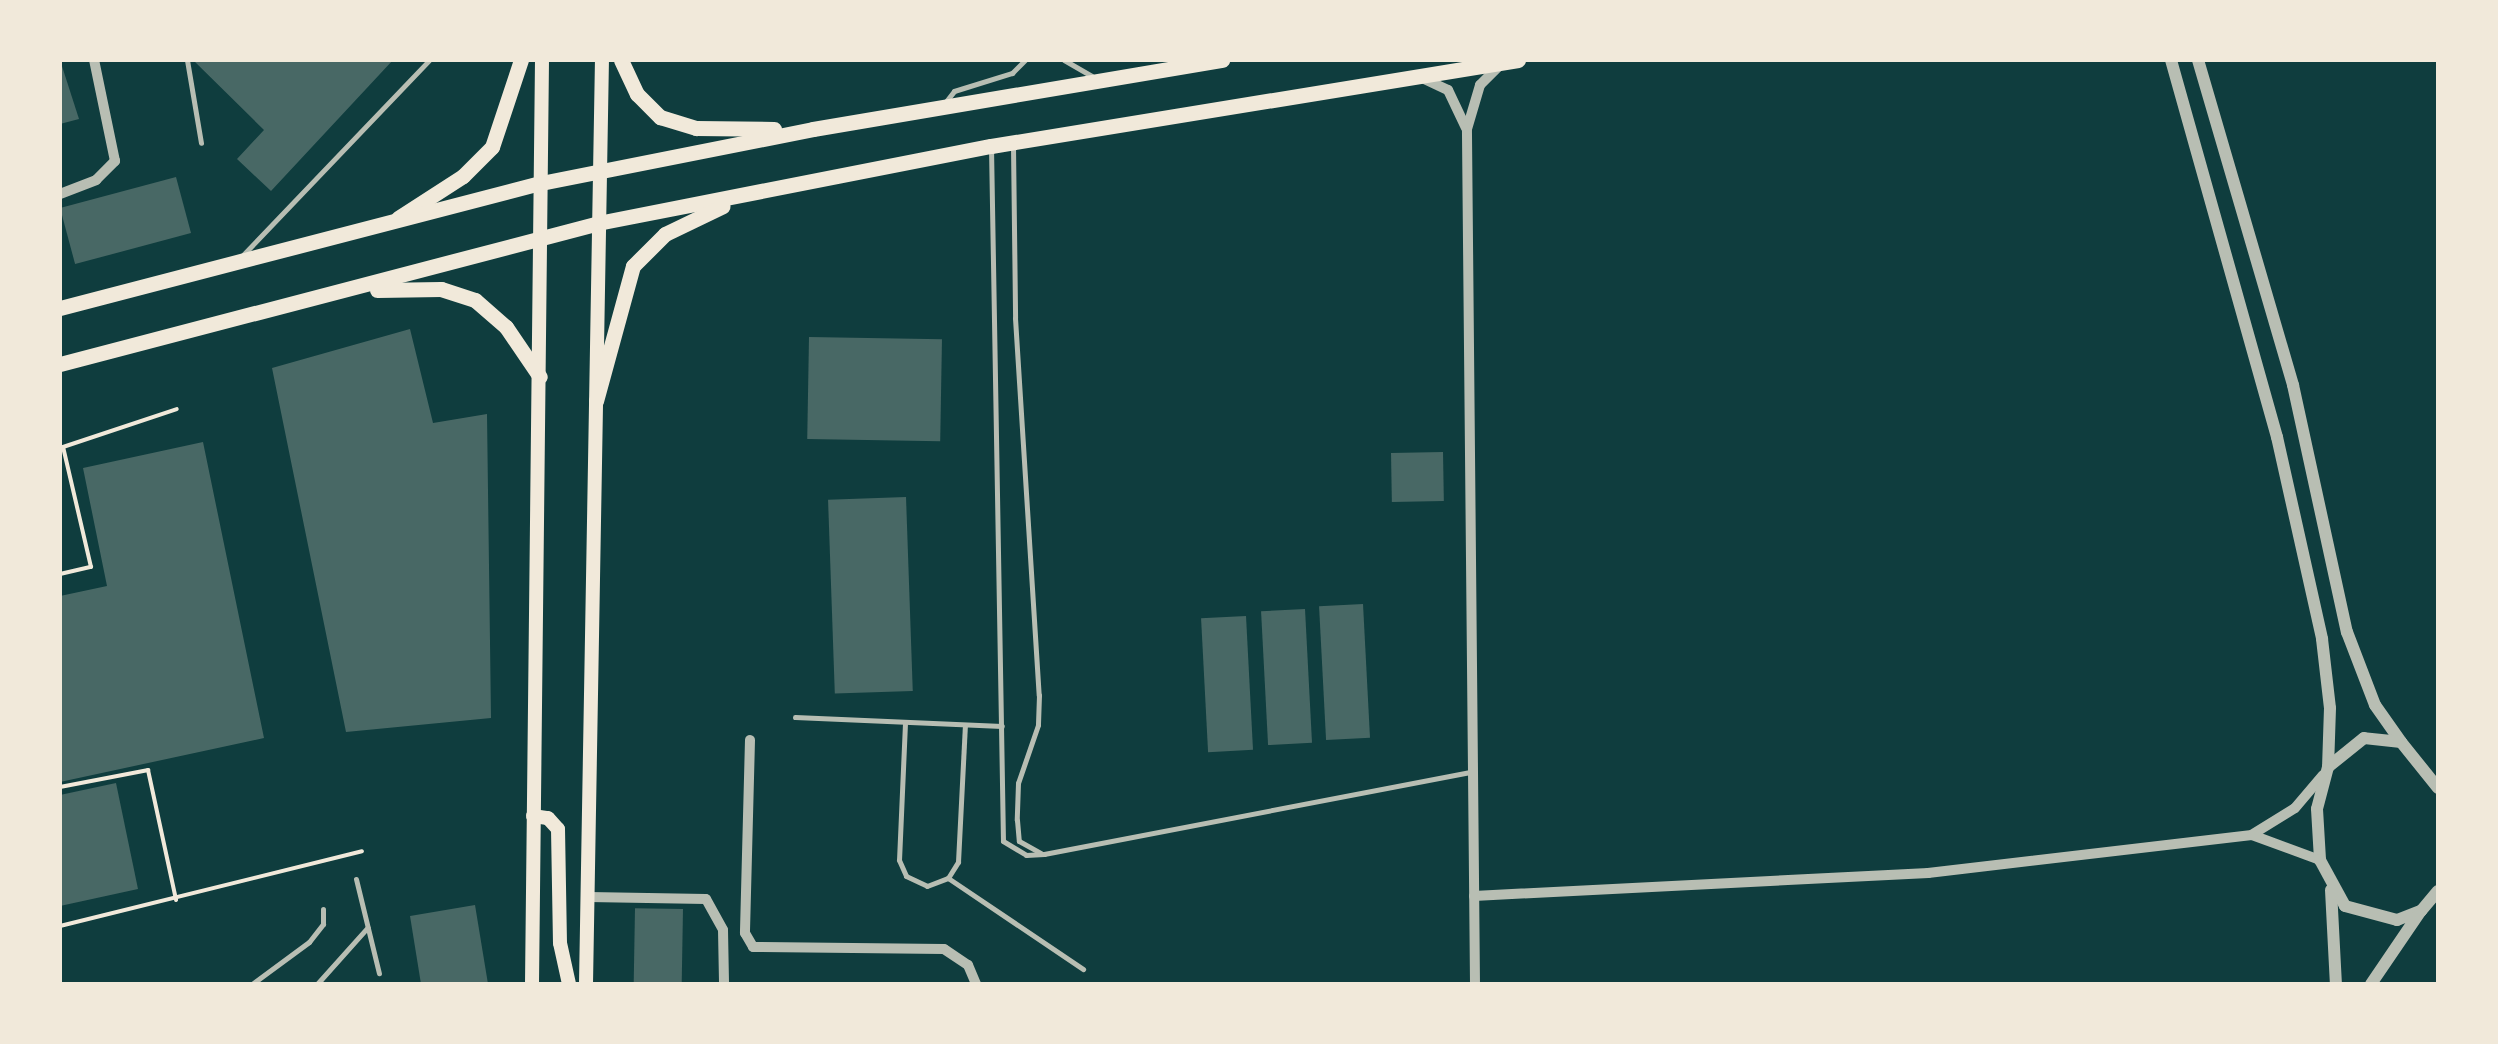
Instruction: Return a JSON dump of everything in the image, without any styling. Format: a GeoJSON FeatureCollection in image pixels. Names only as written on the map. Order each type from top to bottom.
{"type":"FeatureCollection","features":[{"type":"Feature","properties":{"kind":"main road"},"geometry":{"type":"LineString","coordinates":[[386,226],[463,176],[492,147],[521,60]]}},
{"type":"Feature","properties":{"kind":"main road"},"geometry":{"type":"LineString","coordinates":[[532,984],[542,60]]}},
{"type":"Feature","properties":{"kind":"main road"},"geometry":{"type":"LineString","coordinates":[[586,984],[604,170],[602,60]]}},
{"type":"Feature","properties":{"kind":"main road"},"geometry":{"type":"LineString","coordinates":[[620,60],[649,110],[681,126],[813,128]]}},
{"type":"Feature","properties":{"kind":"main road"},"geometry":{"type":"LineString","coordinates":[[60,308],[230,268],[541,183],[813,128],[1222,60]]}},
{"type":"Feature","properties":{"kind":"main road"},"geometry":{"type":"LineString","coordinates":[[60,364],[603,222],[1013,142],[1513,61]]}},
{"type":"Feature","properties":{"kind":"main road"},"geometry":{"type":"LineString","coordinates":[[596,401],[619,300],[636,261],[686,222],[757,192]]}},
{"type":"Feature","properties":{"kind":"main road"},"geometry":{"type":"LineString","coordinates":[[348,291],[463,294],[496,316],[540,377]]}},
{"type":"Feature","properties":{"kind":"main road"},"geometry":{"type":"LineString","coordinates":[[533,816],[548,818],[558,829],[560,943],[569,984]]}},
{"type":"Feature","properties":{"kind":"street"},"geometry":{"type":"LineString","coordinates":[[60,194],[96,180],[114,160],[94,60]]}},
{"type":"Feature","properties":{"kind":"street"},"geometry":{"type":"LineString","coordinates":[[2171,60],[2277,437],[2322,640],[2330,708],[2326,771],[2317,809],[2320,860],[2330,888],[2336,984]]}},
{"type":"Feature","properties":{"kind":"street"},"geometry":{"type":"LineString","coordinates":[[2198,60],[2304,432],[2346,632],[2375,705],[2438,788]]}},
{"type":"Feature","properties":{"kind":"street"},"geometry":{"type":"LineString","coordinates":[[1475,984],[1467,129],[1480,84],[1513,61]]}},
{"type":"Feature","properties":{"kind":"street"},"geometry":{"type":"LineString","coordinates":[[1418,76],[1448,90],[1467,129]]}},
{"type":"Feature","properties":{"kind":"street"},"geometry":{"type":"LineString","coordinates":[[2277,437],[2304,432]]}},
{"type":"Feature","properties":{"kind":"street"},"geometry":{"type":"LineString","coordinates":[[1474,896],[1928,873],[2252,834],[2295,808],[2326,771],[2364,738],[2401,742]]}},
{"type":"Feature","properties":{"kind":"street"},"geometry":{"type":"LineString","coordinates":[[750,740],[745,933],[754,947],[944,949],[968,964],[976,984]]}},
{"type":"Feature","properties":{"kind":"street"},"geometry":{"type":"LineString","coordinates":[[2252,834],[2320,860]]}},
{"type":"Feature","properties":{"kind":"street"},"geometry":{"type":"LineString","coordinates":[[2330,888],[2362,915],[2397,920],[2421,912]]}},
{"type":"Feature","properties":{"kind":"street"},"geometry":{"type":"LineString","coordinates":[[2371,984],[2437,894]]}},
{"type":"Feature","properties":{"kind":"street"},"geometry":{"type":"LineString","coordinates":[[589,897],[706,899],[723,930],[724,984]]}},
{"type":"Feature","properties":{"kind":"lane"},"geometry":{"type":"LineString","coordinates":[[187,60],[201,143]]}},
{"type":"Feature","properties":{"kind":"lane"},"geometry":{"type":"LineString","coordinates":[[230,268],[428,60]]}},
{"type":"Feature","properties":{"kind":"lane"},"geometry":{"type":"LineString","coordinates":[[943,106],[954,91],[1012,73],[1026,60]]}},
{"type":"Feature","properties":{"kind":"lane"},"geometry":{"type":"LineString","coordinates":[[1064,60],[1078,72],[1110,78]]}},
{"type":"Feature","properties":{"kind":"lane"},"geometry":{"type":"LineString","coordinates":[[1013,142],[1015,318],[1038,695],[1038,724],[1018,783],[1017,820],[1020,841],[1044,854]]}},
{"type":"Feature","properties":{"kind":"lane"},"geometry":{"type":"LineString","coordinates":[[991,146],[1003,841],[1026,856],[1044,854],[1473,771]]}},
{"type":"Feature","properties":{"kind":"lane"},"geometry":{"type":"LineString","coordinates":[[795,717],[1002,726]]}},
{"type":"Feature","properties":{"kind":"lane"},"geometry":{"type":"LineString","coordinates":[[904,723],[900,865],[921,885],[948,878],[958,862],[965,725]]}},
{"type":"Feature","properties":{"kind":"lane"},"geometry":{"type":"LineString","coordinates":[[948,878],[1083,969]]}},
{"type":"Feature","properties":{"kind":"lane"},"geometry":{"type":"LineString","coordinates":[[356,880],[379,973]]}},
{"type":"Feature","properties":{"kind":"lane"},"geometry":{"type":"LineString","coordinates":[[252,984],[309,942],[323,924],[322,910]]}},
{"type":"Feature","properties":{"kind":"lane"},"geometry":{"type":"LineString","coordinates":[[317,984],[368,926]]}},
{"type":"Feature","properties":{"kind":"path"},"geometry":{"type":"LineString","coordinates":[[60,574],[91,567],[62,448],[178,409]]}},
{"type":"Feature","properties":{"kind":"path"},"geometry":{"type":"LineString","coordinates":[[60,787],[148,770],[176,900]]}},
{"type":"Feature","properties":{"kind":"path"},"geometry":{"type":"LineString","coordinates":[[60,926],[362,851]]}},
{"type":"Feature","properties":{"kind":"building"},"geometry":{"type":"Polygon","coordinates":[[[60,60],[79,119],[60,124],[60,60]]]}},
{"type":"Feature","properties":{"kind":"building"},"geometry":{"type":"Polygon","coordinates":[[[193,60],[393,60],[271,191],[237,159],[264,130],[193,60]]]}},
{"type":"Feature","properties":{"kind":"building"},"geometry":{"type":"Polygon","coordinates":[[[176,177],[191,233],[75,264],[60,208],[176,177]]]}},
{"type":"Feature","properties":{"kind":"building"},"geometry":{"type":"Polygon","coordinates":[[[410,329],[433,423],[487,414],[491,718],[346,732],[272,368],[410,329]]]}},
{"type":"Feature","properties":{"kind":"building"},"geometry":{"type":"Polygon","coordinates":[[[809,337],[942,339],[940,441],[807,439],[809,337]]]}},
{"type":"Feature","properties":{"kind":"building"},"geometry":{"type":"Polygon","coordinates":[[[203,442],[264,738],[60,782],[60,596],[107,586],[83,468],[203,442]]]}},
{"type":"Feature","properties":{"kind":"building"},"geometry":{"type":"Polygon","coordinates":[[[1443,452],[1444,501],[1392,502],[1391,453],[1443,452]]]}},
{"type":"Feature","properties":{"kind":"building"},"geometry":{"type":"Polygon","coordinates":[[[906,497],[913,691],[835,694],[828,500],[906,497]]]}},
{"type":"Feature","properties":{"kind":"building"},"geometry":{"type":"Polygon","coordinates":[[[1363,604],[1370,738],[1326,740],[1319,606],[1363,604]]]}},
{"type":"Feature","properties":{"kind":"building"},"geometry":{"type":"Polygon","coordinates":[[[1305,609],[1312,743],[1268,745],[1261,611],[1305,609]]]}},
{"type":"Feature","properties":{"kind":"building"},"geometry":{"type":"Polygon","coordinates":[[[1246,616],[1253,750],[1208,752],[1201,618],[1246,616]]]}},
{"type":"Feature","properties":{"kind":"building"},"geometry":{"type":"Polygon","coordinates":[[[116,783],[138,889],[60,906],[60,795],[116,783]]]}},
{"type":"Feature","properties":{"kind":"building"},"geometry":{"type":"Polygon","coordinates":[[[475,905],[488,984],[421,984],[410,916],[475,905]]]}},
{"type":"Feature","properties":{"kind":"building"},"geometry":{"type":"Polygon","coordinates":[[[635,908],[683,909],[682,984],[634,983],[635,908]]]}}]}
